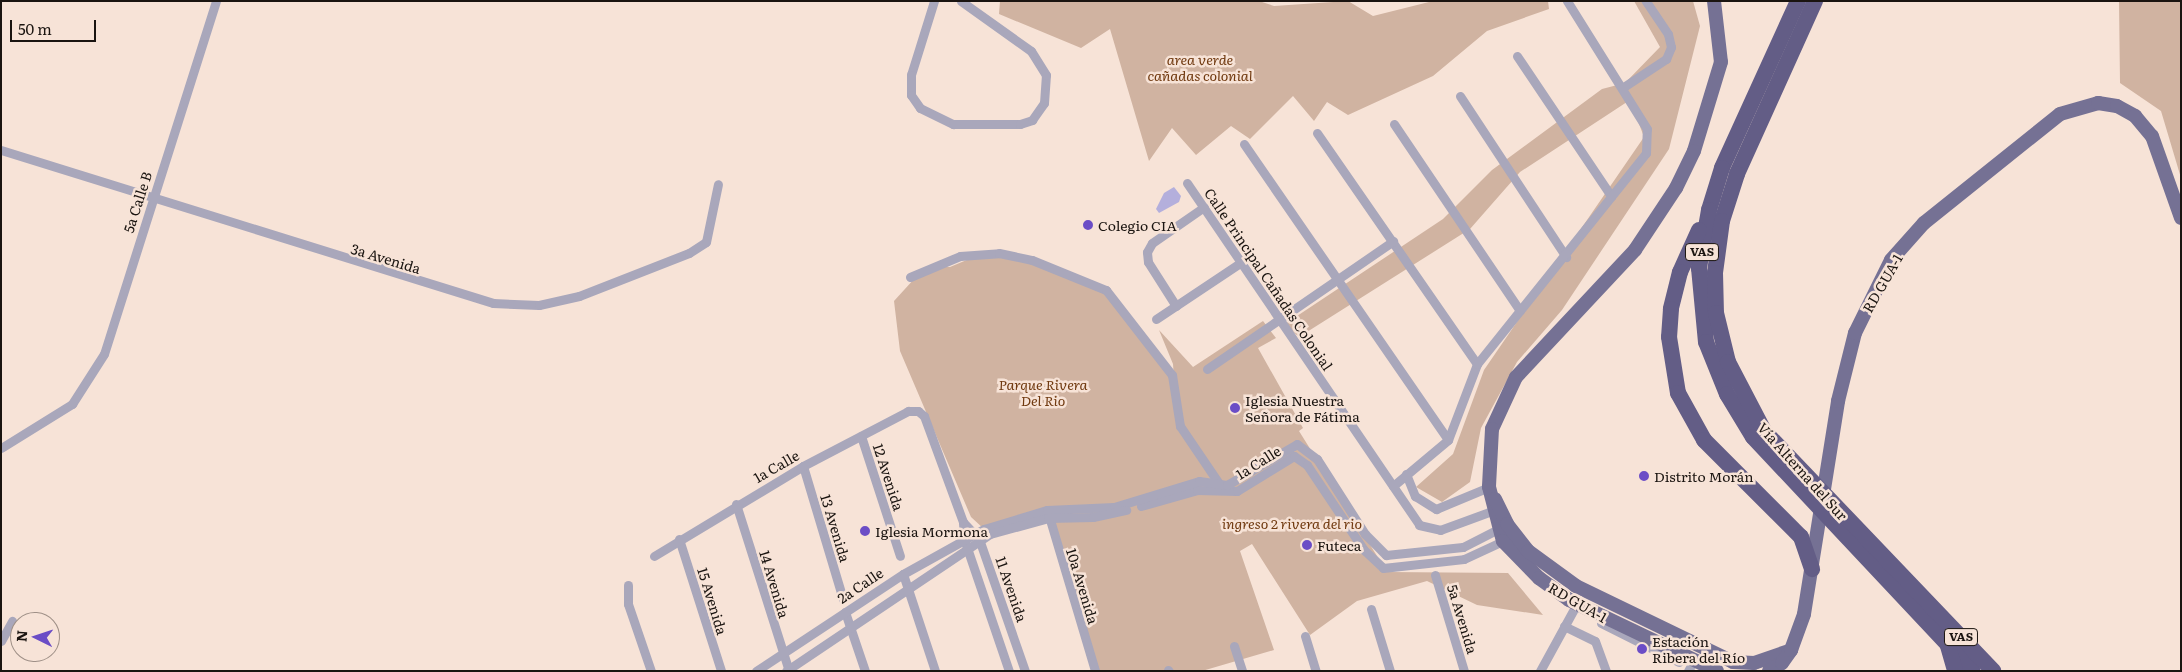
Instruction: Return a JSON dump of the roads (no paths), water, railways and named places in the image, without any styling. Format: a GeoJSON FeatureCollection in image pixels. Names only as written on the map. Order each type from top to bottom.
{"type":"FeatureCollection","features":[{"type":"Feature","properties":{"kind":"highway","name":"Vía Alterna del Sur"},"geometry":{"type":"LineString","coordinates":[[1798,1],[1722,168],[1709,210],[1699,268],[1706,342],[1727,394],[1753,438],[1802,483],[1924,608],[1993,671]]}},
{"type":"Feature","properties":{"kind":"highway","name":"Vía Alterna del Sur"},"geometry":{"type":"LineString","coordinates":[[1802,483],[1764,431],[1740,393],[1716,313],[1715,273],[1722,222],[1737,174],[1815,1]]}},
{"type":"Feature","properties":{"kind":"highway"},"geometry":{"type":"LineString","coordinates":[[1709,210],[1680,272],[1670,309],[1672,366],[1678,393],[1704,440],[1795,529],[1812,569]]}},
{"type":"Feature","properties":{"kind":"highway","name":"Vía Alterna del Sur"},"geometry":{"type":"LineString","coordinates":[[1924,608],[1947,642],[1973,671]]}},
{"type":"Feature","properties":{"kind":"highway","name":"Vía Alterna del Sur"},"geometry":{"type":"LineString","coordinates":[[1947,642],[1955,671]]}},
{"type":"Feature","properties":{"kind":"main road","name":"RD GUA-1"},"geometry":{"type":"LineString","coordinates":[[1714,1],[1721,62],[1694,151],[1676,188],[1635,250],[1516,377],[1492,429],[1489,487],[1492,511],[1505,533],[1539,578],[1572,605],[1685,662],[1717,671]]}},
{"type":"Feature","properties":{"kind":"main road","name":"RD GUA-1"},"geometry":{"type":"LineString","coordinates":[[1769,671],[1782,663],[1791,650],[1804,614],[1838,401],[1856,333],[1892,260],[1924,223],[2060,114],[2098,103],[2117,106],[2135,116],[2152,136],[2181,218]]}},
{"type":"Feature","properties":{"kind":"main road","name":"RD GUA-1"},"geometry":{"type":"LineString","coordinates":[[1489,487],[1505,533],[1553,572],[1718,655]]}},
{"type":"Feature","properties":{"kind":"main road"},"geometry":{"type":"LineString","coordinates":[[1572,605],[1607,613],[1629,611]]}},
{"type":"Feature","properties":{"kind":"main road"},"geometry":{"type":"LineString","coordinates":[[1681,637],[1685,662],[1718,655],[1745,664],[1791,650]]}},
{"type":"Feature","properties":{"kind":"street","name":"5a Calle B"},"geometry":{"type":"LineString","coordinates":[[1,448],[72,404],[104,354],[216,1]]}},
{"type":"Feature","properties":{"kind":"street"},"geometry":{"type":"LineString","coordinates":[[934,1],[911,76],[911,95],[920,108],[953,124],[1032,120],[1044,103],[1046,75],[1031,51],[961,1]]}},
{"type":"Feature","properties":{"kind":"street"},"geometry":{"type":"LineString","coordinates":[[1393,486],[1448,440],[1477,364],[1566,257],[1611,196],[1642,160],[1649,137],[1622,88],[1567,1]]}},
{"type":"Feature","properties":{"kind":"street"},"geometry":{"type":"LineString","coordinates":[[1622,88],[1666,59],[1671,47],[1668,34],[1646,1]]}},
{"type":"Feature","properties":{"kind":"street"},"geometry":{"type":"LineString","coordinates":[[1517,56],[1611,196]]}},
{"type":"Feature","properties":{"kind":"street"},"geometry":{"type":"LineString","coordinates":[[1460,96],[1566,257]]}},
{"type":"Feature","properties":{"kind":"street"},"geometry":{"type":"LineString","coordinates":[[1394,124],[1520,311]]}},
{"type":"Feature","properties":{"kind":"street"},"geometry":{"type":"LineString","coordinates":[[1317,133],[1477,364]]}},
{"type":"Feature","properties":{"kind":"street"},"geometry":{"type":"LineString","coordinates":[[1244,144],[1448,440]]}},
{"type":"Feature","properties":{"kind":"street","name":"3a Avenida"},"geometry":{"type":"LineString","coordinates":[[1,150],[152,199],[475,298],[539,305],[580,296],[689,253],[706,242],[718,184]]}},
{"type":"Feature","properties":{"kind":"street","name":"Calle Principal Cañadas Colonial"},"geometry":{"type":"LineString","coordinates":[[1187,182],[1419,525],[1430,531],[1492,511]]}},
{"type":"Feature","properties":{"kind":"street"},"geometry":{"type":"LineString","coordinates":[[1176,306],[1148,262],[1147,252],[1152,243],[1204,207]]}},
{"type":"Feature","properties":{"kind":"street"},"geometry":{"type":"LineString","coordinates":[[1207,369],[1280,321],[1393,241]]}},
{"type":"Feature","properties":{"kind":"street"},"geometry":{"type":"LineString","coordinates":[[910,277],[960,256],[999,253],[1032,260],[1106,290],[1172,374],[1180,426],[1223,490]]}},
{"type":"Feature","properties":{"kind":"street"},"geometry":{"type":"LineString","coordinates":[[1156,320],[1240,263]]}},
{"type":"Feature","properties":{"kind":"street","name":"1a Calle"},"geometry":{"type":"LineString","coordinates":[[654,556],[736,504],[803,466],[908,412],[918,411]]}},
{"type":"Feature","properties":{"kind":"street","name":"11 Avenida"},"geometry":{"type":"LineString","coordinates":[[918,411],[924,416],[963,522],[966,543],[1009,671]]}},
{"type":"Feature","properties":{"kind":"street","name":"12 Avenida"},"geometry":{"type":"LineString","coordinates":[[861,436],[900,556]]}},
{"type":"Feature","properties":{"kind":"street"},"geometry":{"type":"LineString","coordinates":[[1301,457],[1302,445]]}},
{"type":"Feature","properties":{"kind":"street"},"geometry":{"type":"LineString","coordinates":[[1302,445],[1386,555],[1464,547],[1505,533]]}},
{"type":"Feature","properties":{"kind":"street","name":"1a Calle"},"geometry":{"type":"LineString","coordinates":[[1223,490],[1286,447],[1302,445]]}},
{"type":"Feature","properties":{"kind":"street","name":"1a Calle"},"geometry":{"type":"LineString","coordinates":[[982,534],[1048,514],[1106,515],[1197,490],[1223,490],[1244,487],[1285,458],[1301,457],[1364,550],[1383,568],[1464,559],[1505,533]]}},
{"type":"Feature","properties":{"kind":"street","name":"13 Avenida"},"geometry":{"type":"LineString","coordinates":[[803,466],[843,599]]}},
{"type":"Feature","properties":{"kind":"street"},"geometry":{"type":"LineString","coordinates":[[1406,474],[1415,496],[1436,509],[1489,487]]}},
{"type":"Feature","properties":{"kind":"street","name":"14 Avenida"},"geometry":{"type":"LineString","coordinates":[[736,504],[788,670]]}},
{"type":"Feature","properties":{"kind":"street","name":"10a Avenida"},"geometry":{"type":"LineString","coordinates":[[1048,514],[1095,671]]}},
{"type":"Feature","properties":{"kind":"street","name":"11 Avenida"},"geometry":{"type":"LineString","coordinates":[[963,522],[982,534],[1025,671]]}},
{"type":"Feature","properties":{"kind":"street","name":"2a Calle"},"geometry":{"type":"LineString","coordinates":[[756,671],[902,574],[982,534]]}},
{"type":"Feature","properties":{"kind":"street","name":"15 Avenida"},"geometry":{"type":"LineString","coordinates":[[679,539],[721,671]]}},
{"type":"Feature","properties":{"kind":"street","name":"2a Calle"},"geometry":{"type":"LineString","coordinates":[[788,670],[908,587],[966,543]]}},
{"type":"Feature","properties":{"kind":"street"},"geometry":{"type":"LineString","coordinates":[[902,574],[935,671]]}},
{"type":"Feature","properties":{"kind":"street","name":"5a Avenida"},"geometry":{"type":"LineString","coordinates":[[1435,575],[1464,671]]}},
{"type":"Feature","properties":{"kind":"street"},"geometry":{"type":"LineString","coordinates":[[628,585],[628,604],[651,671]]}},
{"type":"Feature","properties":{"kind":"street"},"geometry":{"type":"LineString","coordinates":[[1540,671],[1564,626],[1572,605]]}},
{"type":"Feature","properties":{"kind":"street"},"geometry":{"type":"LineString","coordinates":[[1372,609],[1390,671]]}},
{"type":"Feature","properties":{"kind":"street"},"geometry":{"type":"LineString","coordinates":[[845,612],[865,671]]}},
{"type":"Feature","properties":{"kind":"street"},"geometry":{"type":"LineString","coordinates":[[2,640],[10,625]]}},
{"type":"Feature","properties":{"kind":"street"},"geometry":{"type":"LineString","coordinates":[[1564,626],[1595,641],[1606,671]]}},
{"type":"Feature","properties":{"kind":"street"},"geometry":{"type":"LineString","coordinates":[[1305,636],[1316,671]]}},
{"type":"Feature","properties":{"kind":"street"},"geometry":{"type":"LineString","coordinates":[[1234,646],[1242,671]]}},
{"type":"Feature","properties":{"kind":"place","name":"Colegio CIA"},"geometry":{"type":"Point","coordinates":[1088,225]}},
{"type":"Feature","properties":{"kind":"place","name":"Iglesia Nuestra Señora de Fátima"},"geometry":{"type":"Point","coordinates":[1235,408]}},
{"type":"Feature","properties":{"kind":"place","name":"Distrito Morán"},"geometry":{"type":"Point","coordinates":[1644,476]}},
{"type":"Feature","properties":{"kind":"place","name":"Iglesia Mormona"},"geometry":{"type":"Point","coordinates":[865,531]}},
{"type":"Feature","properties":{"kind":"place","name":"Futeca"},"geometry":{"type":"Point","coordinates":[1307,545]}},
{"type":"Feature","properties":{"kind":"place","name":"Estación Ribera del Río"},"geometry":{"type":"Point","coordinates":[1642,649]}},
{"type":"Feature","properties":{"kind":"park label","name":"area verde cañadas colonial"},"geometry":{"type":"Point","coordinates":[1200,68]}},
{"type":"Feature","properties":{"kind":"park label","name":"Parque Rivera Del Rio"},"geometry":{"type":"Point","coordinates":[1043,392]}},
{"type":"Feature","properties":{"kind":"park label","name":"ingreso 2 rivera del rio"},"geometry":{"type":"Point","coordinates":[1292,523]}}]}
